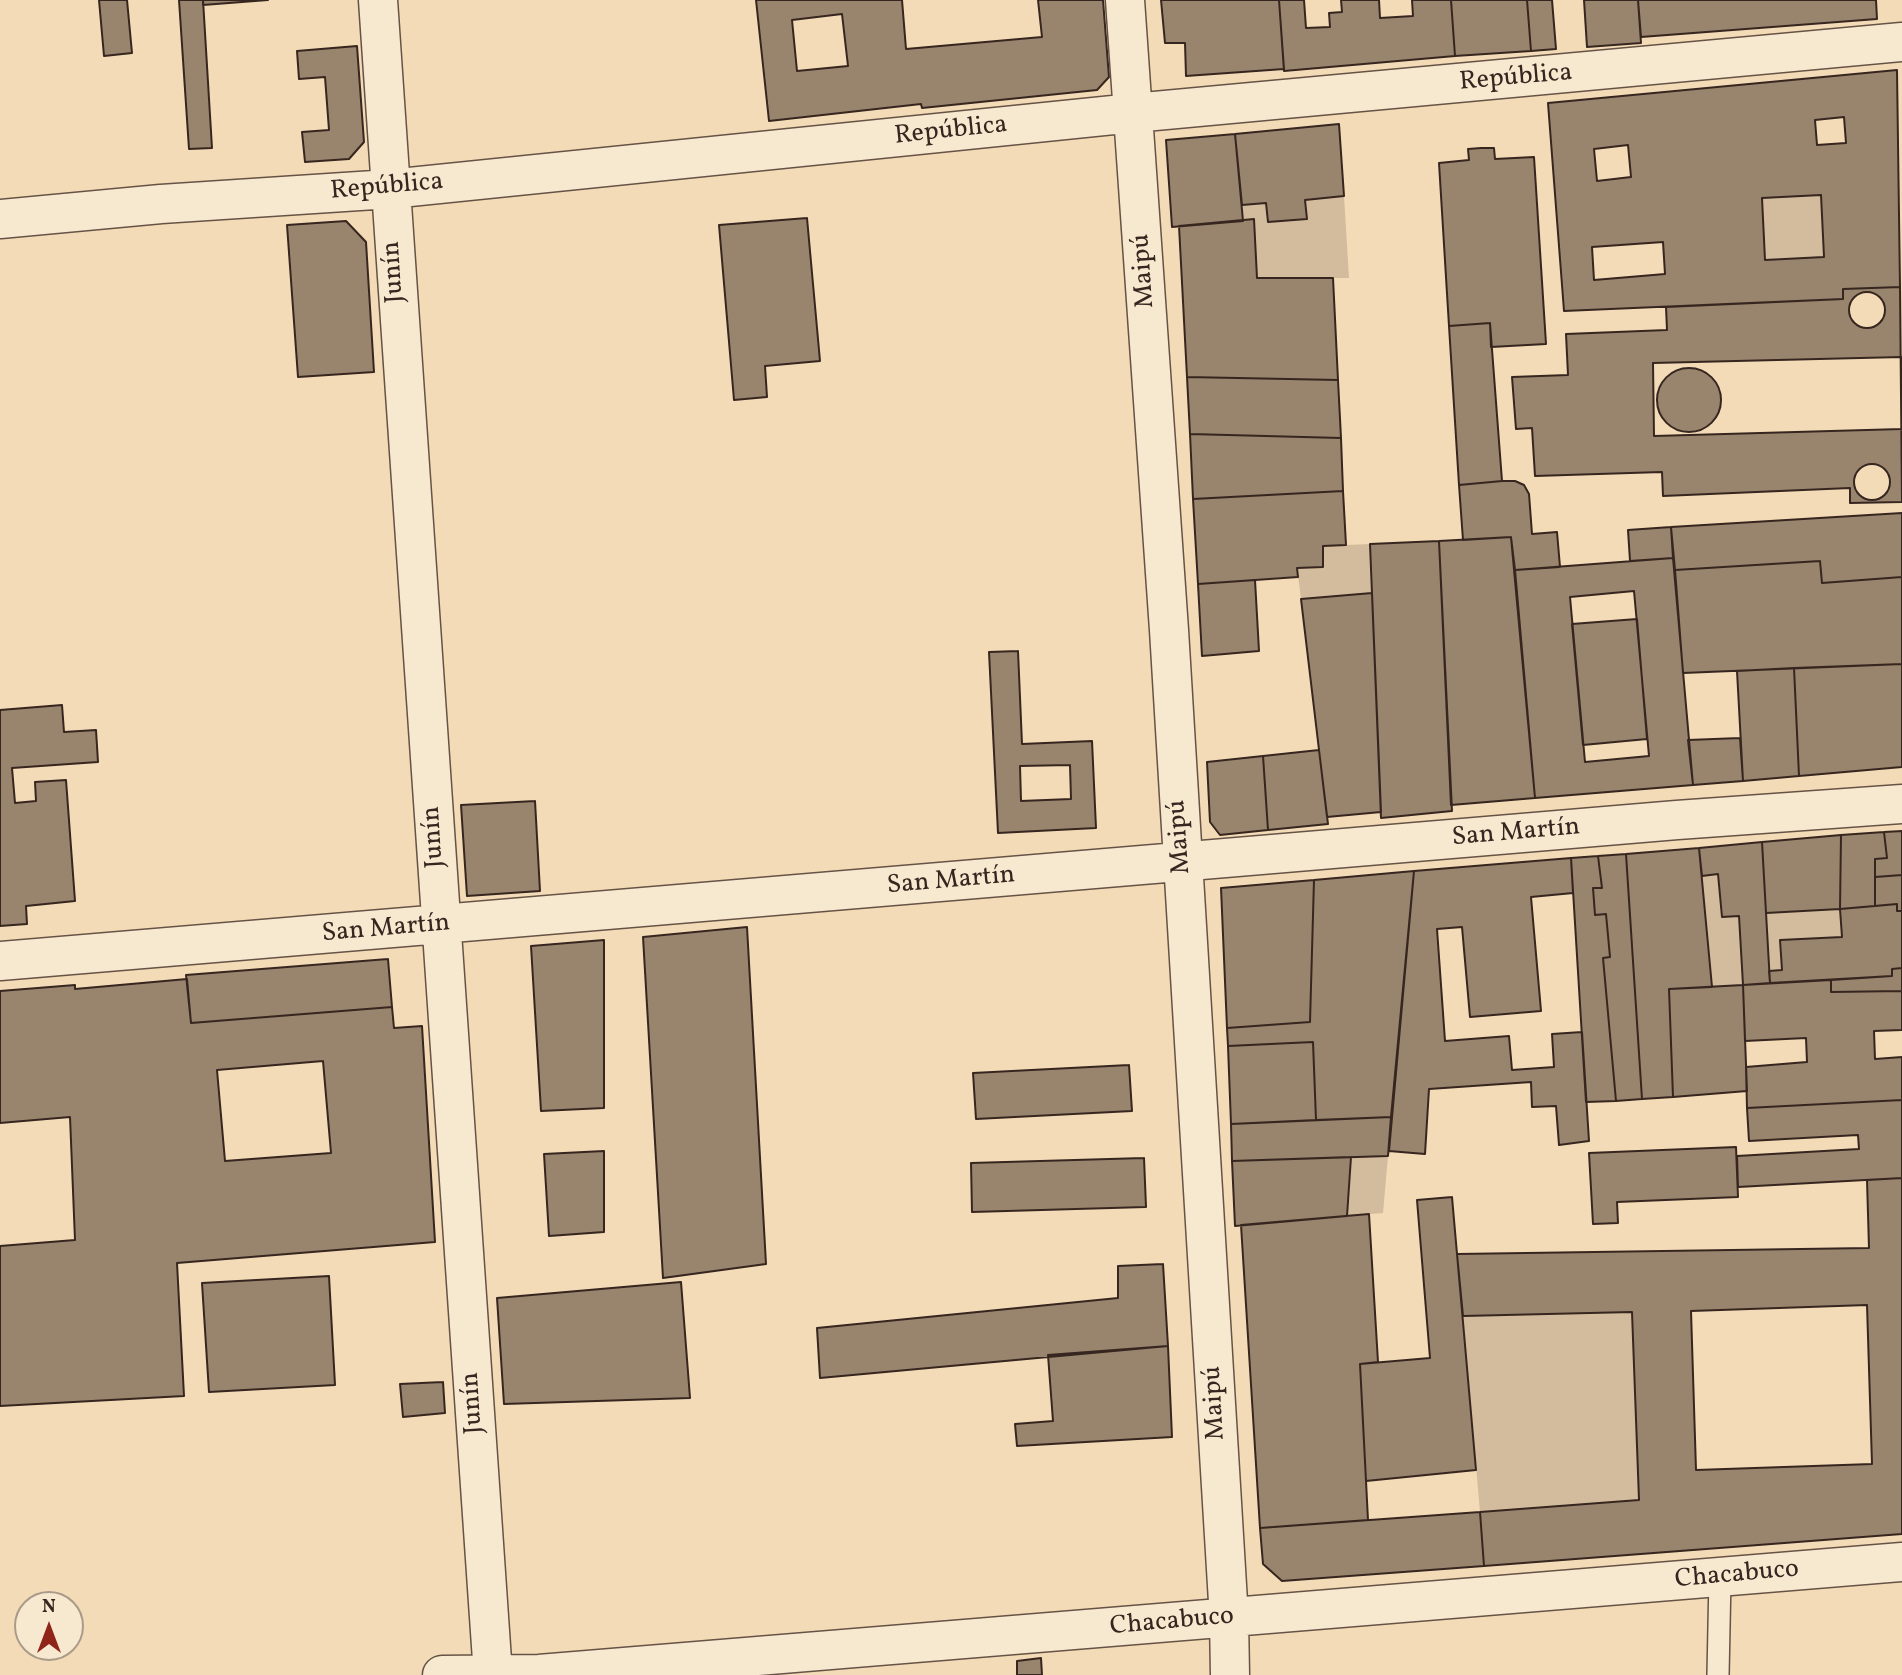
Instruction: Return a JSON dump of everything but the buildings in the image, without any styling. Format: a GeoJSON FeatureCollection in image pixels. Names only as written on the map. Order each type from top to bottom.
{"type":"FeatureCollection","features":[{"type":"Feature","properties":{"kind":"street","name":"Junín"},"geometry":{"type":"LineString","coordinates":[[378,0],[493,1675]]}},
{"type":"Feature","properties":{"kind":"street","name":"Maipú"},"geometry":{"type":"LineString","coordinates":[[1125,0],[1183,863],[1229,1618],[1230,1675]]}},
{"type":"Feature","properties":{"kind":"street","name":"República"},"geometry":{"type":"LineString","coordinates":[[0,219],[161,204],[390,189],[1133,113],[1902,42]]}},
{"type":"Feature","properties":{"kind":"street","name":"San Martín"},"geometry":{"type":"LineString","coordinates":[[0,961],[1677,820],[1902,804]]}},
{"type":"Feature","properties":{"kind":"street","name":"Chacabuco"},"geometry":{"type":"LineString","coordinates":[[442,1675],[539,1674],[1902,1562]]}},
{"type":"Feature","properties":{"kind":"lane"},"geometry":{"type":"LineString","coordinates":[[1717,1675],[1720,1578]]}},
{"type":"Feature","properties":{"kind":"shaded area"},"geometry":{"type":"Polygon","coordinates":[[[1821,195],[1824,257],[1765,260],[1762,198],[1821,195]]]}},
{"type":"Feature","properties":{"kind":"shaded area"},"geometry":{"type":"Polygon","coordinates":[[[1344,196],[1349,278],[1257,278],[1254,220],[1243,221],[1242,205],[1266,203],[1268,222],[1307,219],[1305,200],[1344,196]]]}},
{"type":"Feature","properties":{"kind":"shaded area"},"geometry":{"type":"Polygon","coordinates":[[[1370,544],[1372,593],[1301,599],[1297,568],[1323,567],[1323,546],[1370,544]]]}},
{"type":"Feature","properties":{"kind":"shaded area"},"geometry":{"type":"Polygon","coordinates":[[[1718,874],[1739,916],[1743,985],[1712,987],[1702,876],[1718,874]]]}},
{"type":"Feature","properties":{"kind":"shaded area"},"geometry":{"type":"Polygon","coordinates":[[[1840,909],[1842,937],[1781,940],[1782,970],[1769,971],[1766,913],[1840,909]]]}},
{"type":"Feature","properties":{"kind":"shaded area"},"geometry":{"type":"Polygon","coordinates":[[[1388,1156],[1383,1213],[1347,1216],[1351,1157],[1388,1156]]]}},
{"type":"Feature","properties":{"kind":"shaded area"},"geometry":{"type":"Polygon","coordinates":[[[1632,1312],[1639,1500],[1480,1512],[1463,1316],[1632,1312]]]}}]}
